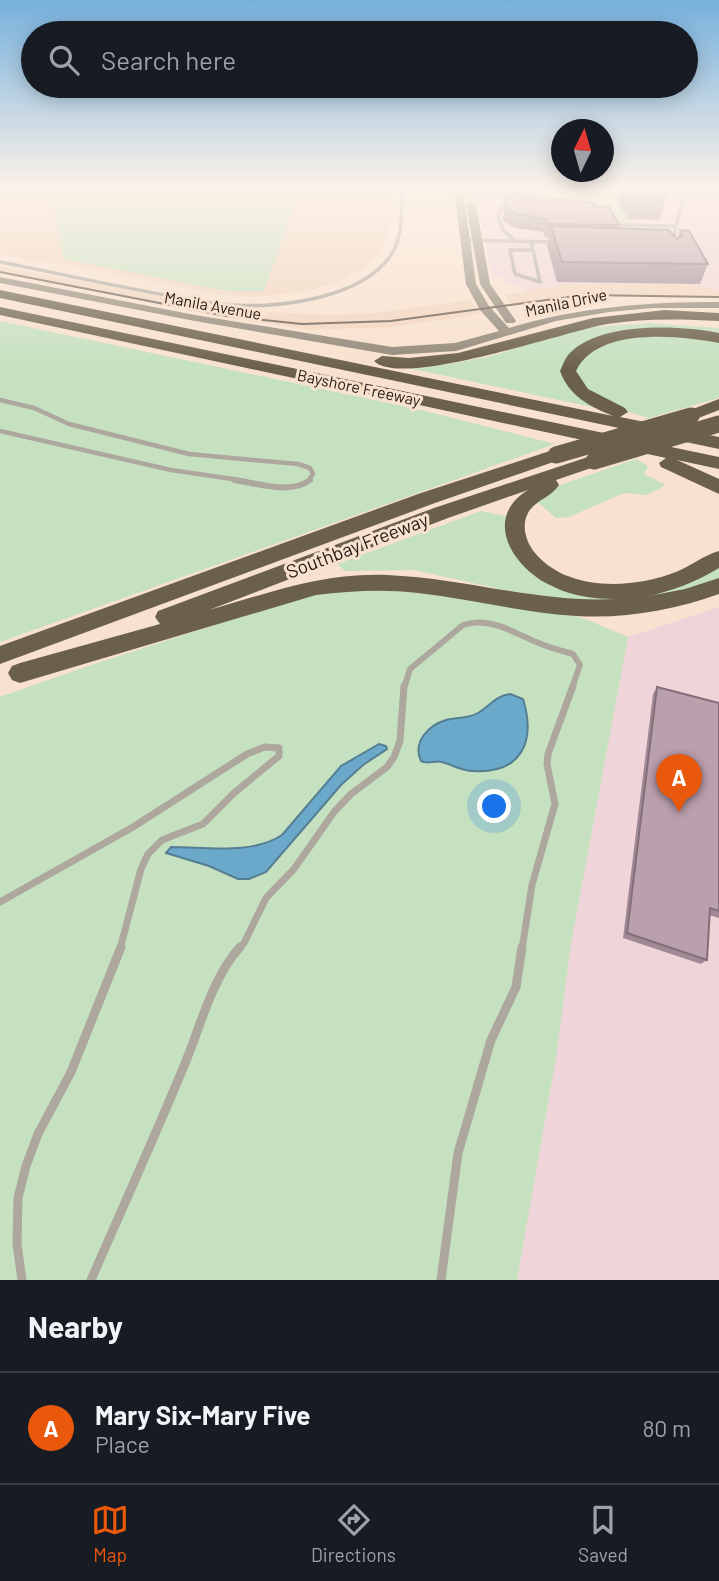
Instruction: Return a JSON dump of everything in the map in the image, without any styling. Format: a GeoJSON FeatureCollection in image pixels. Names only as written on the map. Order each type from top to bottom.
{"type":"FeatureCollection","features":[{"type":"Feature","properties":{"kind":"highway","name":"Bayshore Freeway"},"geometry":{"type":"LineString","coordinates":[[0,293],[717,436]]}},
{"type":"Feature","properties":{"kind":"highway","name":"Bayshore Freeway"},"geometry":{"type":"LineString","coordinates":[[0,311],[719,463]]}},
{"type":"Feature","properties":{"kind":"highway"},"geometry":{"type":"LineString","coordinates":[[200,335],[298,346],[368,359],[419,363],[480,355],[574,326],[642,316],[719,317]]}},
{"type":"Feature","properties":{"kind":"highway"},"geometry":{"type":"LineString","coordinates":[[574,326],[645,321],[719,326]]}},
{"type":"Feature","properties":{"kind":"highway"},"geometry":{"type":"LineString","coordinates":[[717,436],[597,403],[574,385],[568,371],[573,358],[581,352],[627,335],[686,332],[719,338]]}},
{"type":"Feature","properties":{"kind":"highway","name":"Southbay Freeway"},"geometry":{"type":"LineString","coordinates":[[0,655],[428,498],[556,455],[689,425],[719,407]]}},
{"type":"Feature","properties":{"kind":"highway"},"geometry":{"type":"LineString","coordinates":[[689,425],[539,490],[516,511],[514,523],[518,544],[531,563],[544,573],[579,588],[602,591],[629,590],[673,582],[697,572],[719,558]]}},
{"type":"Feature","properties":{"kind":"highway","name":"Southbay Freeway"},"geometry":{"type":"LineString","coordinates":[[689,425],[717,436]]}},
{"type":"Feature","properties":{"kind":"highway"},"geometry":{"type":"LineString","coordinates":[[586,435],[686,470],[719,488]]}},
{"type":"Feature","properties":{"kind":"highway","name":"Southbay Freeway"},"geometry":{"type":"LineString","coordinates":[[10,676],[442,513],[598,463]]}},
{"type":"Feature","properties":{"kind":"highway"},"geometry":{"type":"LineString","coordinates":[[10,676],[316,587],[344,583],[412,583],[578,608],[657,603],[694,596],[719,586]]}},
{"type":"Feature","properties":{"kind":"street"},"geometry":{"type":"LineString","coordinates":[[466,249],[474,291],[484,308],[512,330]]}},
{"type":"Feature","properties":{"kind":"street"},"geometry":{"type":"LineString","coordinates":[[478,249],[485,284],[512,330]]}},
{"type":"Feature","properties":{"kind":"street","name":"Manila Avenue"},"geometry":{"type":"LineString","coordinates":[[0,279],[154,311],[359,347],[423,351]]}},
{"type":"Feature","properties":{"kind":"street","name":"Manila Drive"},"geometry":{"type":"LineString","coordinates":[[423,351],[456,347],[555,318],[609,309],[652,304],[719,305]]}},
{"type":"Feature","properties":{"kind":"street"},"geometry":{"type":"LineString","coordinates":[[503,313],[526,319],[593,306],[609,309]]}},
{"type":"Feature","properties":{"kind":"lane"},"geometry":{"type":"LineString","coordinates":[[0,262],[222,304],[256,305],[295,302],[346,288],[369,276],[386,262],[393,249]]}},
{"type":"Feature","properties":{"kind":"lane"},"geometry":{"type":"LineString","coordinates":[[510,250],[533,250],[538,271],[540,282],[515,274],[510,250]]}},
{"type":"Feature","properties":{"kind":"lane"},"geometry":{"type":"LineString","coordinates":[[0,400],[34,408],[69,424],[130,441],[189,454],[298,464],[310,468],[313,474],[309,481],[302,485],[283,487],[171,470],[0,431]]}},
{"type":"Feature","properties":{"kind":"lane"},"geometry":{"type":"LineString","coordinates":[[91,1280],[231,957],[244,943],[267,898],[294,869],[334,812],[351,794],[387,767],[394,757],[400,741],[402,692],[410,669],[456,630],[473,621],[494,623],[543,645],[573,654],[580,665],[548,754],[555,804],[532,885],[516,986],[491,1040],[458,1153],[441,1280]]}},
{"type":"Feature","properties":{"kind":"lane"},"geometry":{"type":"LineString","coordinates":[[0,902],[133,827],[247,754],[265,747],[279,748],[279,756],[272,764],[234,793],[203,824],[155,845],[141,869],[119,954],[71,1072],[38,1134],[26,1167],[18,1198],[17,1225],[22,1280]]}},
{"type":"Feature","properties":{"kind":"shaded area"},"geometry":{"type":"Polygon","coordinates":[[[0,249],[381,249],[362,269],[341,281],[309,291],[254,297],[218,294],[50,262],[29,261],[0,253],[0,249]]]}},
{"type":"Feature","properties":{"kind":"shaded area"},"geometry":{"type":"Polygon","coordinates":[[[487,249],[719,249],[719,291],[698,285],[607,284],[562,285],[527,291],[492,274],[487,249]]]}},
{"type":"Feature","properties":{"kind":"shaded area"},"geometry":{"type":"Polygon","coordinates":[[[0,266],[266,316],[268,312],[327,315],[375,313],[470,300],[480,314],[393,327],[309,330],[203,313],[0,273],[0,266]]]}},
{"type":"Feature","properties":{"kind":"shaded area"},"geometry":{"type":"Polygon","coordinates":[[[562,285],[699,285],[719,291],[719,298],[611,296],[513,304],[505,295],[562,285]]]}},
{"type":"Feature","properties":{"kind":"shaded area"},"geometry":{"type":"Polygon","coordinates":[[[719,607],[719,1280],[517,1280],[556,1058],[571,944],[628,637],[719,607]]]}},
{"type":"Feature","properties":{"kind":"green space"},"geometry":{"type":"Polygon","coordinates":[[[61,249],[279,249],[264,291],[227,291],[63,259],[61,249]]]}},
{"type":"Feature","properties":{"kind":"green space"},"geometry":{"type":"Polygon","coordinates":[[[0,321],[417,409],[555,444],[0,642],[0,321]]]}},
{"type":"Feature","properties":{"kind":"green space"},"geometry":{"type":"Polygon","coordinates":[[[649,323],[719,328],[719,337],[646,329],[568,356],[597,408],[389,364],[449,364],[491,356],[581,328],[649,323]]]}},
{"type":"Feature","properties":{"kind":"green space"},"geometry":{"type":"Polygon","coordinates":[[[647,334],[719,341],[719,398],[649,418],[625,411],[584,391],[574,365],[579,358],[596,347],[647,334]]]}},
{"type":"Feature","properties":{"kind":"green space"},"geometry":{"type":"Polygon","coordinates":[[[636,459],[648,466],[644,474],[666,485],[647,495],[624,493],[569,517],[556,518],[535,500],[557,486],[636,459]]]}},
{"type":"Feature","properties":{"kind":"green space"},"geometry":{"type":"Polygon","coordinates":[[[481,511],[506,516],[513,548],[529,569],[554,584],[584,594],[719,567],[719,578],[691,591],[614,603],[540,598],[414,570],[345,571],[337,564],[481,511]]]}},
{"type":"Feature","properties":{"kind":"green space"},"geometry":{"type":"Polygon","coordinates":[[[379,588],[540,608],[580,617],[628,637],[571,944],[556,1058],[517,1280],[0,1280],[0,697],[289,601],[319,594],[379,588]]]}},
{"type":"Feature","properties":{"kind":"water"},"geometry":{"type":"Polygon","coordinates":[[[510,694],[523,699],[528,728],[526,741],[514,761],[503,767],[473,771],[442,762],[421,761],[420,741],[428,730],[446,720],[474,715],[496,699],[510,694]]]}},
{"type":"Feature","properties":{"kind":"water"},"geometry":{"type":"Polygon","coordinates":[[[379,744],[387,749],[363,765],[341,785],[266,872],[249,879],[238,879],[209,866],[166,853],[171,847],[243,848],[282,835],[341,766],[379,744]]]}},
{"type":"Feature","properties":{"kind":"building"},"geometry":{"type":"Polygon","coordinates":[[[558,249],[699,249],[708,264],[562,262],[558,249]]]}},
{"type":"Feature","properties":{"kind":"building"},"geometry":{"type":"Polygon","coordinates":[[[657,687],[719,703],[719,911],[710,908],[707,960],[627,933],[657,687]]]}},
{"type":"Feature","properties":{"kind":"tram line"},"geometry":{"type":"LineString","coordinates":[[0,272],[226,316],[302,324],[391,321],[584,295],[719,297]]}},
{"type":"Feature","properties":{"kind":"place","name":"Mary Six-Mary Five"},"geometry":{"type":"Point","coordinates":[679,812]}}]}
